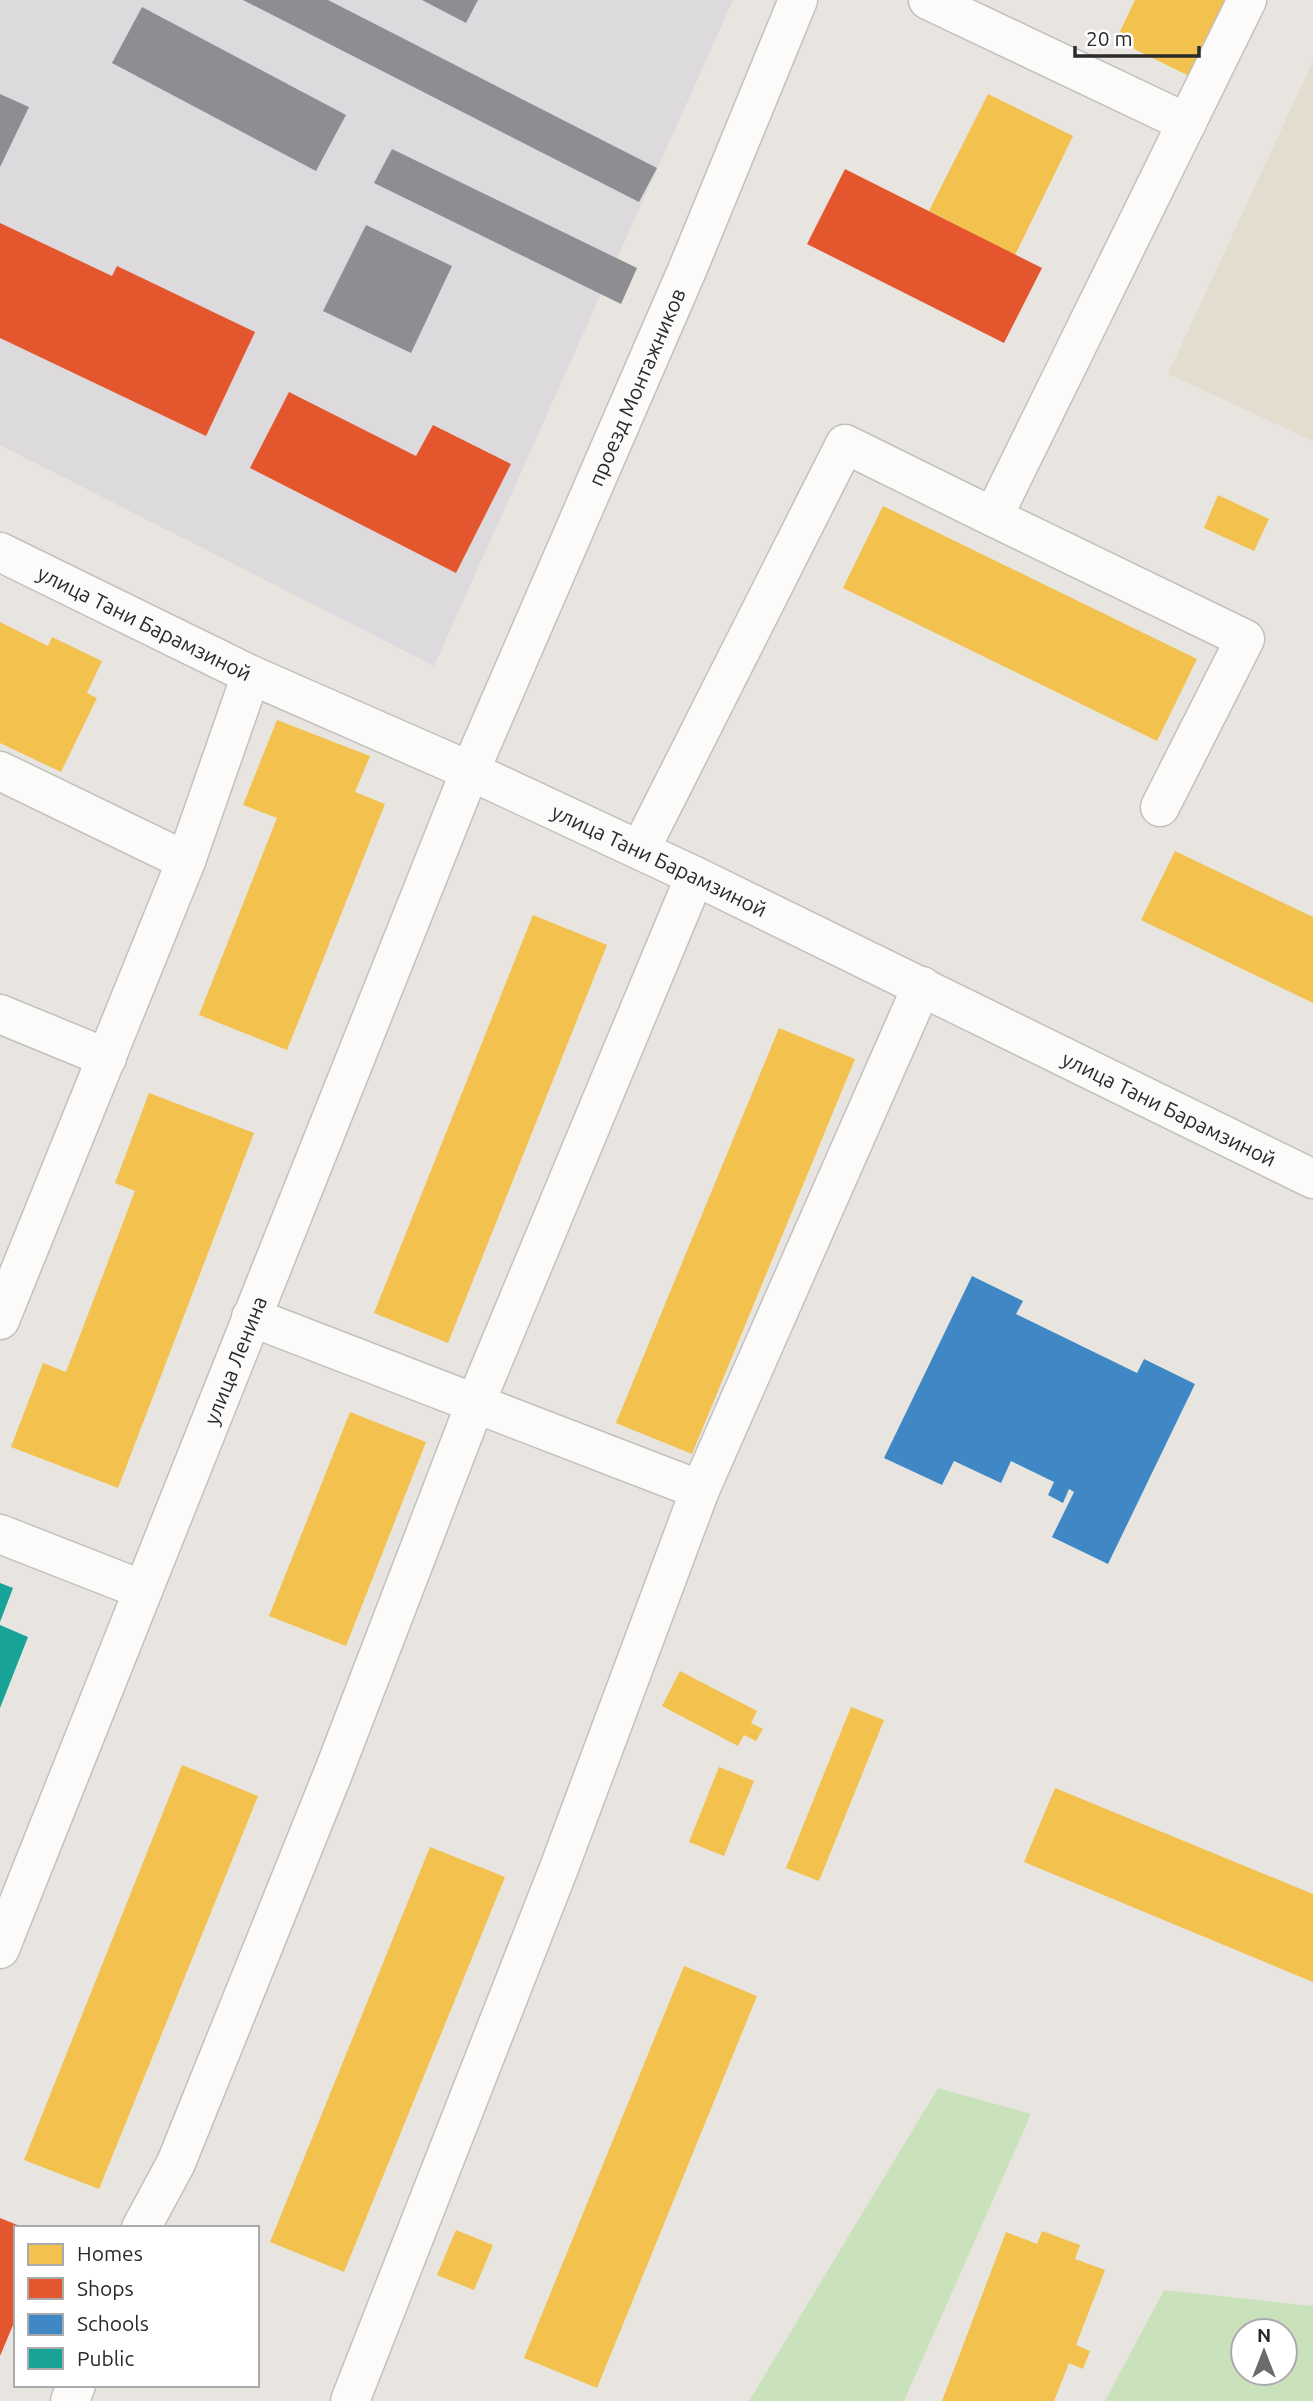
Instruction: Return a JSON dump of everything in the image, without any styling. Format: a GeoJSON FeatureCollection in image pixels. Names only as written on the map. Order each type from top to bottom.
{"type":"FeatureCollection","features":[{"type":"Feature","properties":{"kind":"street","name":"проезд Монтажников"},"geometry":{"type":"LineString","coordinates":[[470,771],[688,268],[798,0]]}},
{"type":"Feature","properties":{"kind":"street"},"geometry":{"type":"LineString","coordinates":[[929,0],[1187,123]]}},
{"type":"Feature","properties":{"kind":"street"},"geometry":{"type":"LineString","coordinates":[[993,517],[1247,0]]}},
{"type":"Feature","properties":{"kind":"street"},"geometry":{"type":"LineString","coordinates":[[640,850],[845,444],[1245,639],[1160,807]]}},
{"type":"Feature","properties":{"kind":"street","name":"улица Тани Барамзиной"},"geometry":{"type":"LineString","coordinates":[[0,552],[251,675],[470,771],[695,876],[1313,1179]]}},
{"type":"Feature","properties":{"kind":"street"},"geometry":{"type":"LineString","coordinates":[[0,1320],[186,861],[251,675]]}},
{"type":"Feature","properties":{"kind":"street"},"geometry":{"type":"LineString","coordinates":[[0,771],[186,861]]}},
{"type":"Feature","properties":{"kind":"street","name":"улица Ленина"},"geometry":{"type":"LineString","coordinates":[[0,1949],[470,771]]}},
{"type":"Feature","properties":{"kind":"street"},"geometry":{"type":"LineString","coordinates":[[142,2226],[176,2163],[332,1776],[475,1404],[695,876]]}},
{"type":"Feature","properties":{"kind":"street"},"geometry":{"type":"LineString","coordinates":[[350,2401],[559,1868],[700,1490],[922,986]]}},
{"type":"Feature","properties":{"kind":"street"},"geometry":{"type":"LineString","coordinates":[[0,1014],[107,1059]]}},
{"type":"Feature","properties":{"kind":"street"},"geometry":{"type":"LineString","coordinates":[[251,1317],[700,1490]]}},
{"type":"Feature","properties":{"kind":"street"},"geometry":{"type":"LineString","coordinates":[[0,1534],[143,1590]]}},
{"type":"Feature","properties":{"kind":"shaded area"},"geometry":{"type":"Polygon","coordinates":[[[0,0],[733,0],[434,666],[0,445],[0,0]]]}},
{"type":"Feature","properties":{"kind":"shaded area"},"geometry":{"type":"Polygon","coordinates":[[[1313,61],[1313,441],[1168,374],[1313,61]]]}},
{"type":"Feature","properties":{"kind":"green space"},"geometry":{"type":"Polygon","coordinates":[[[938,2088],[1031,2114],[904,2401],[749,2401],[938,2088]]]}},
{"type":"Feature","properties":{"kind":"green space"},"geometry":{"type":"Polygon","coordinates":[[[1164,2290],[1313,2306],[1313,2401],[1105,2401],[1164,2290]]]}},
{"type":"Feature","properties":{"kind":"building: Homes"},"geometry":{"type":"Polygon","coordinates":[[[1135,0],[1226,0],[1189,76],[1116,40],[1135,0]]]}},
{"type":"Feature","properties":{"kind":"building: Homes"},"geometry":{"type":"Polygon","coordinates":[[[988,94],[1073,136],[1015,255],[929,211],[988,94]]]}},
{"type":"Feature","properties":{"kind":"building: Homes"},"geometry":{"type":"Polygon","coordinates":[[[1218,495],[1269,519],[1254,551],[1204,528],[1218,495]]]}},
{"type":"Feature","properties":{"kind":"building: Homes"},"geometry":{"type":"Polygon","coordinates":[[[883,506],[1197,659],[1157,741],[843,588],[883,506]]]}},
{"type":"Feature","properties":{"kind":"building: Homes"},"geometry":{"type":"Polygon","coordinates":[[[0,622],[48,646],[52,637],[102,661],[87,693],[97,698],[61,772],[0,743],[0,622]]]}},
{"type":"Feature","properties":{"kind":"building: Homes"},"geometry":{"type":"Polygon","coordinates":[[[277,720],[370,756],[355,792],[385,804],[287,1050],[199,1015],[277,818],[243,805],[277,720]]]}},
{"type":"Feature","properties":{"kind":"building: Homes"},"geometry":{"type":"Polygon","coordinates":[[[1175,851],[1313,917],[1313,1003],[1141,920],[1175,851]]]}},
{"type":"Feature","properties":{"kind":"building: Homes"},"geometry":{"type":"Polygon","coordinates":[[[533,915],[607,945],[448,1343],[374,1313],[533,915]]]}},
{"type":"Feature","properties":{"kind":"building: Homes"},"geometry":{"type":"Polygon","coordinates":[[[779,1028],[855,1059],[692,1454],[616,1423],[779,1028]]]}},
{"type":"Feature","properties":{"kind":"building: Homes"},"geometry":{"type":"Polygon","coordinates":[[[149,1093],[254,1133],[118,1488],[11,1447],[43,1363],[66,1372],[135,1191],[115,1183],[149,1093]]]}},
{"type":"Feature","properties":{"kind":"building: Homes"},"geometry":{"type":"Polygon","coordinates":[[[350,1412],[426,1442],[346,1646],[269,1616],[350,1412]]]}},
{"type":"Feature","properties":{"kind":"building: Homes"},"geometry":{"type":"Polygon","coordinates":[[[680,1671],[757,1711],[751,1723],[763,1729],[756,1741],[744,1735],[738,1746],[662,1706],[680,1671]]]}},
{"type":"Feature","properties":{"kind":"building: Homes"},"geometry":{"type":"Polygon","coordinates":[[[851,1707],[884,1720],[819,1881],[786,1868],[851,1707]]]}},
{"type":"Feature","properties":{"kind":"building: Homes"},"geometry":{"type":"Polygon","coordinates":[[[182,1765],[258,1796],[99,2189],[24,2160],[182,1765]]]}},
{"type":"Feature","properties":{"kind":"building: Homes"},"geometry":{"type":"Polygon","coordinates":[[[719,1767],[754,1781],[724,1856],[689,1842],[719,1767]]]}},
{"type":"Feature","properties":{"kind":"building: Homes"},"geometry":{"type":"Polygon","coordinates":[[[1055,1788],[1313,1894],[1313,1982],[1024,1862],[1055,1788]]]}},
{"type":"Feature","properties":{"kind":"building: Homes"},"geometry":{"type":"Polygon","coordinates":[[[430,1847],[505,1877],[344,2272],[270,2242],[430,1847]]]}},
{"type":"Feature","properties":{"kind":"building: Homes"},"geometry":{"type":"Polygon","coordinates":[[[684,1966],[757,1996],[597,2388],[524,2358],[684,1966]]]}},
{"type":"Feature","properties":{"kind":"building: Homes"},"geometry":{"type":"Polygon","coordinates":[[[456,2230],[493,2245],[474,2290],[437,2275],[456,2230]]]}},
{"type":"Feature","properties":{"kind":"building: Homes"},"geometry":{"type":"Polygon","coordinates":[[[1042,2231],[1080,2245],[1075,2259],[1105,2270],[1076,2345],[1090,2351],[1083,2369],[1069,2363],[1054,2401],[942,2401],[1006,2232],[1037,2244],[1042,2231]]]}},
{"type":"Feature","properties":{"kind":"building: Shops"},"geometry":{"type":"Polygon","coordinates":[[[845,169],[1042,268],[1004,343],[807,244],[845,169]]]}},
{"type":"Feature","properties":{"kind":"building: Shops"},"geometry":{"type":"Polygon","coordinates":[[[0,223],[112,276],[117,266],[255,332],[206,436],[0,338],[0,223]]]}},
{"type":"Feature","properties":{"kind":"building: Shops"},"geometry":{"type":"Polygon","coordinates":[[[289,392],[416,456],[433,425],[511,464],[456,573],[250,468],[289,392]]]}},
{"type":"Feature","properties":{"kind":"building: Shops"},"geometry":{"type":"Polygon","coordinates":[[[0,2218],[20,2226],[14,2226],[14,2323],[0,2356],[0,2218]]]}},
{"type":"Feature","properties":{"kind":"building: Schools"},"geometry":{"type":"Polygon","coordinates":[[[972,1276],[1023,1301],[1016,1314],[1137,1373],[1144,1359],[1195,1384],[1108,1564],[1052,1537],[1074,1492],[1069,1489],[1063,1503],[1048,1495],[1054,1482],[1011,1461],[1001,1483],[954,1461],[942,1485],[884,1458],[972,1276]]]}},
{"type":"Feature","properties":{"kind":"building: Public"},"geometry":{"type":"Polygon","coordinates":[[[0,1583],[13,1588],[0,1622],[0,1583]]]}},
{"type":"Feature","properties":{"kind":"building: Public"},"geometry":{"type":"Polygon","coordinates":[[[0,1625],[28,1637],[0,1708],[0,1625]]]}},
{"type":"Feature","properties":{"kind":"building: Industry"},"geometry":{"type":"Polygon","coordinates":[[[243,0],[328,0],[657,168],[639,202],[243,0]]]}},
{"type":"Feature","properties":{"kind":"building: Industry"},"geometry":{"type":"Polygon","coordinates":[[[422,0],[478,0],[466,23],[422,0]]]}},
{"type":"Feature","properties":{"kind":"building: Industry"},"geometry":{"type":"Polygon","coordinates":[[[142,7],[346,115],[316,171],[112,63],[142,7]]]}},
{"type":"Feature","properties":{"kind":"building: Industry"},"geometry":{"type":"Polygon","coordinates":[[[0,94],[29,107],[0,167],[0,94]]]}},
{"type":"Feature","properties":{"kind":"building: Industry"},"geometry":{"type":"Polygon","coordinates":[[[392,149],[637,268],[621,304],[374,183],[392,149]]]}},
{"type":"Feature","properties":{"kind":"building: Industry"},"geometry":{"type":"Polygon","coordinates":[[[366,225],[452,266],[411,353],[323,311],[366,225]]]}}]}
